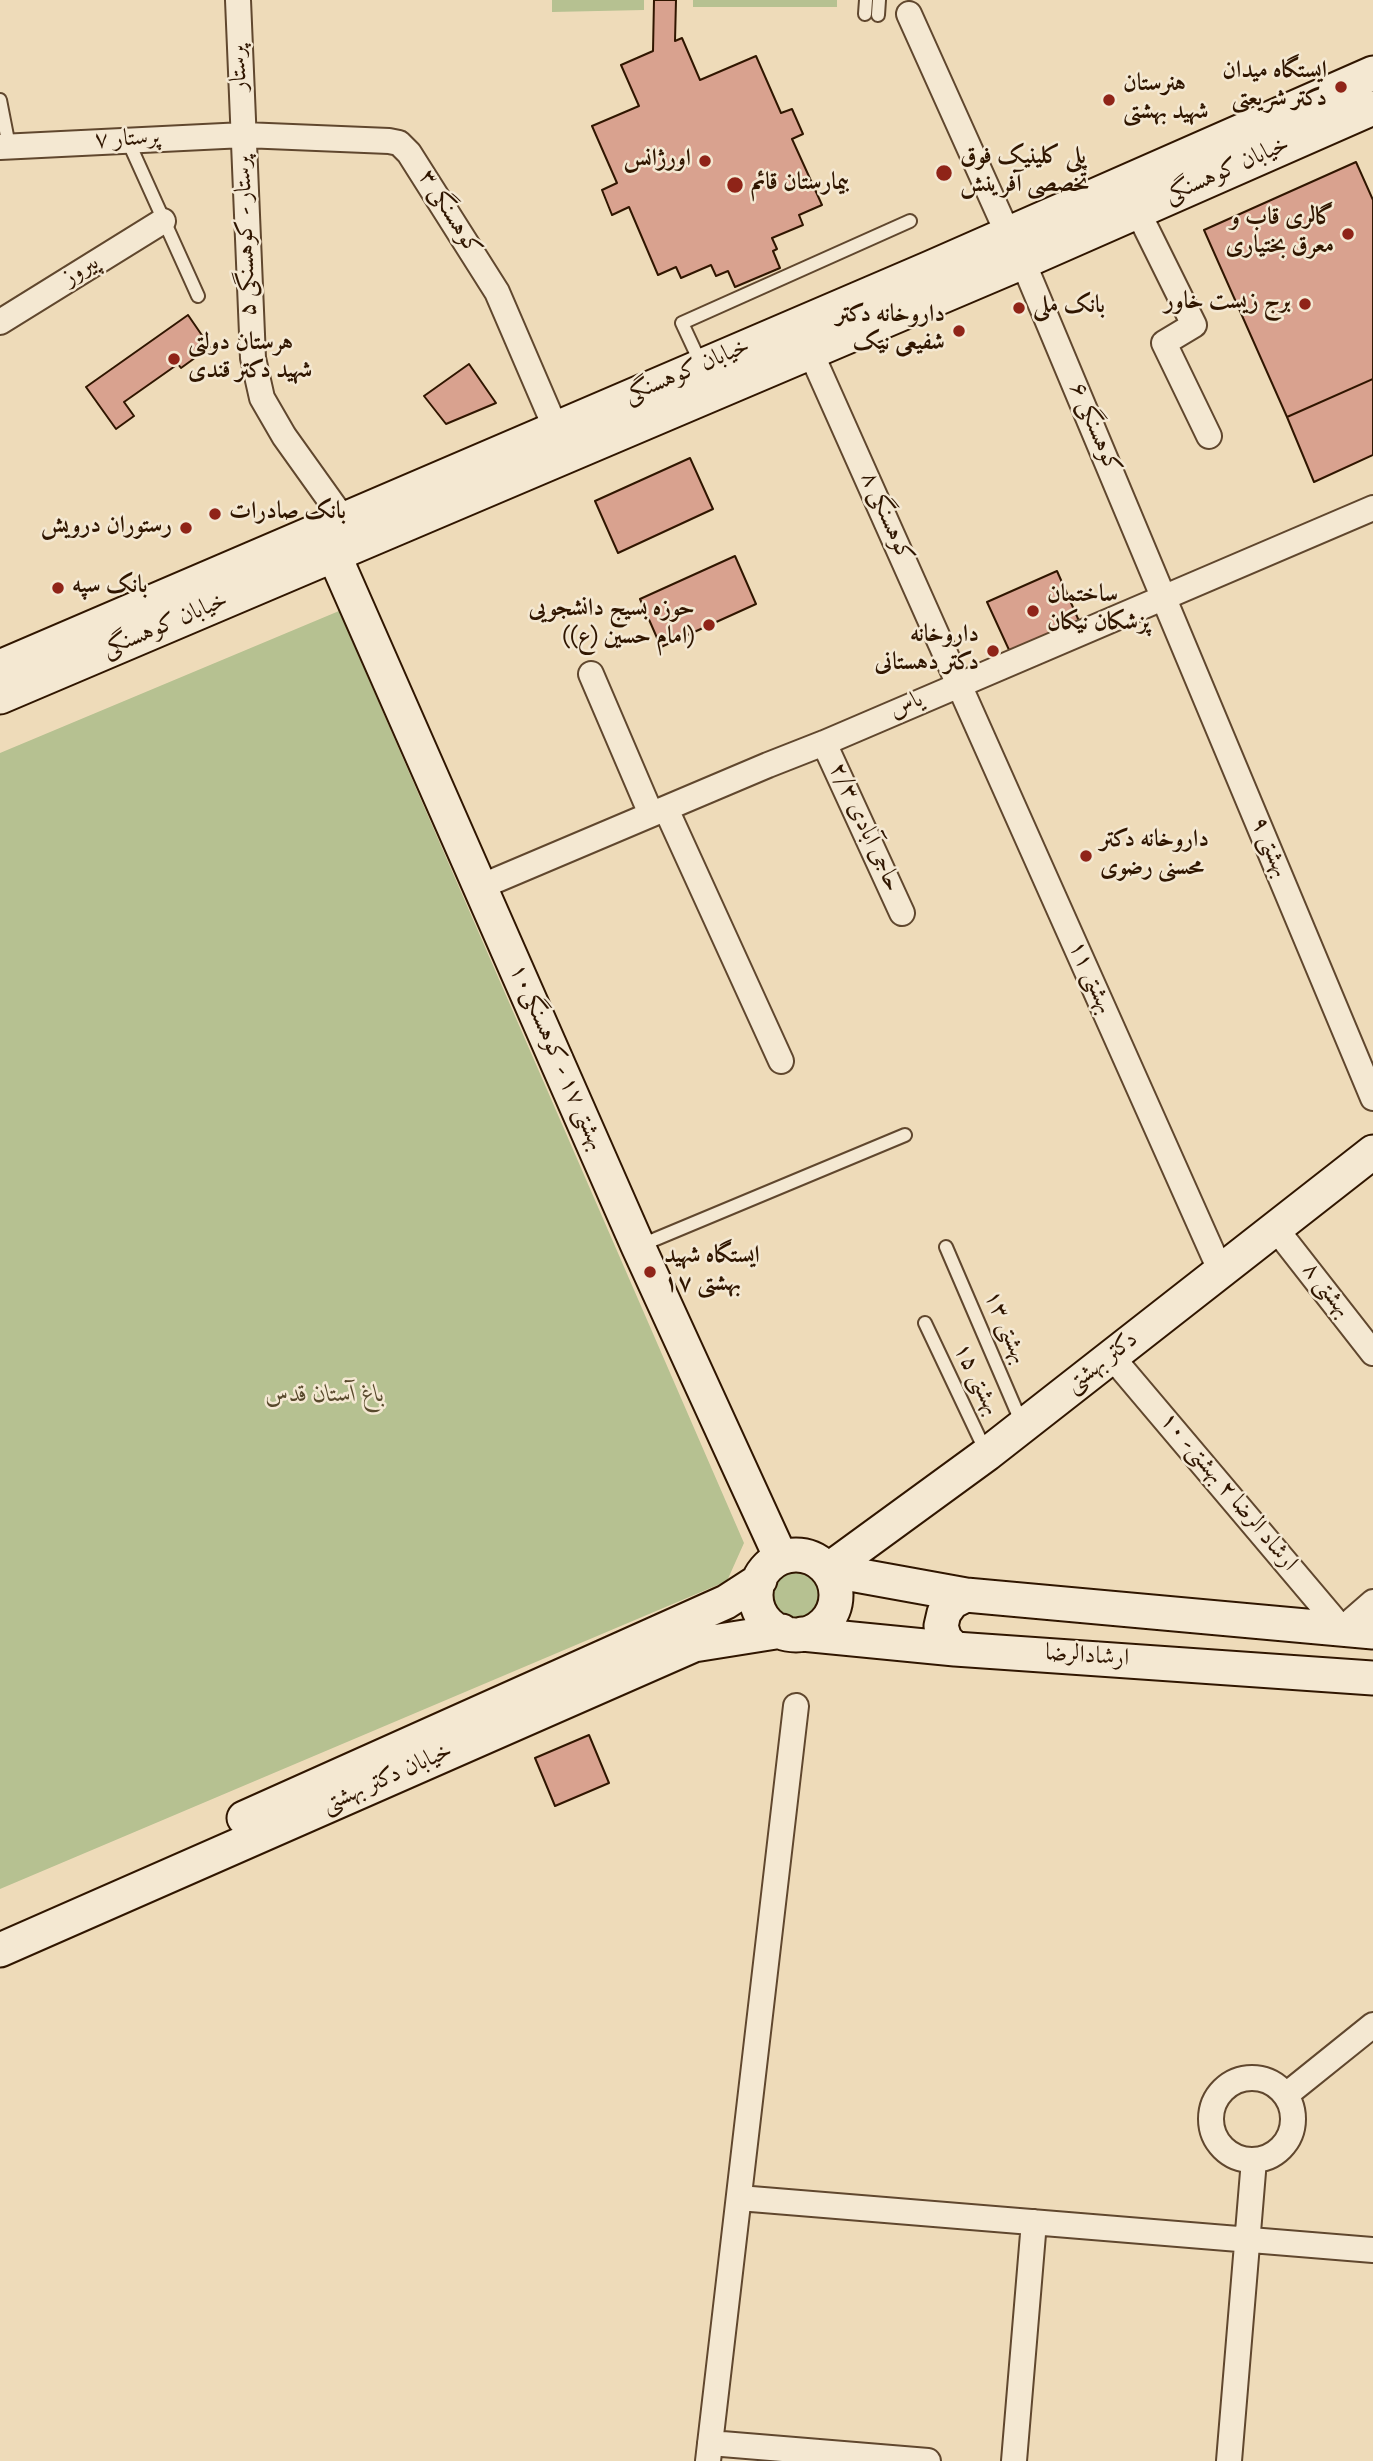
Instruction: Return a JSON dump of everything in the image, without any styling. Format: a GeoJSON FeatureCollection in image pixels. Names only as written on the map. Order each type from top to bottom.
{"type":"FeatureCollection","features":[{"type":"Feature","properties":{"kind":"street","name":"پرستار"},"geometry":{"type":"LineString","coordinates":[[238,0],[244,135]]}},
{"type":"Feature","properties":{"kind":"street","name":"کوهسنگی ۶"},"geometry":{"type":"LineString","coordinates":[[909,14],[1015,248],[1163,597]]}},
{"type":"Feature","properties":{"kind":"street","name":"خیابان کوهسنگی"},"geometry":{"type":"LineString","coordinates":[[0,697],[811,353],[1015,248],[1373,73]]}},
{"type":"Feature","properties":{"kind":"street","name":"خیابان کوهسنگی"},"geometry":{"type":"LineString","coordinates":[[0,667],[340,515],[556,429],[702,367],[1015,248],[1138,212],[1373,108]]}},
{"type":"Feature","properties":{"kind":"street","name":"پرستار ۷"},"geometry":{"type":"LineString","coordinates":[[5,146],[244,135]]}},
{"type":"Feature","properties":{"kind":"street","name":"کوهسنگی ۳"},"geometry":{"type":"LineString","coordinates":[[244,135],[399,143],[496,292],[556,429]]}},
{"type":"Feature","properties":{"kind":"street","name":"پرستار - کوهسنگی ۵"},"geometry":{"type":"LineString","coordinates":[[244,135],[253,358],[262,398],[284,436],[340,515]]}},
{"type":"Feature","properties":{"kind":"street"},"geometry":{"type":"LineString","coordinates":[[1138,212],[1194,325],[1164,343],[1209,436]]}},
{"type":"Feature","properties":{"kind":"street","name":"پیروز"},"geometry":{"type":"LineString","coordinates":[[0,322],[163,221]]}},
{"type":"Feature","properties":{"kind":"street","name":"کوهسنگی ۸"},"geometry":{"type":"LineString","coordinates":[[811,353],[958,684]]}},
{"type":"Feature","properties":{"kind":"street","name":"یاس"},"geometry":{"type":"LineString","coordinates":[[480,887],[1373,509]]}},
{"type":"Feature","properties":{"kind":"street"},"geometry":{"type":"LineString","coordinates":[[0,650],[340,515]]}},
{"type":"Feature","properties":{"kind":"street","name":"بهشتی ۱۷ - کوهسنگی۱۰"},"geometry":{"type":"LineString","coordinates":[[334,555],[638,1246],[770,1569]]}},
{"type":"Feature","properties":{"kind":"street","name":"بهشتی ۹"},"geometry":{"type":"LineString","coordinates":[[1163,597],[1373,1098]]}},
{"type":"Feature","properties":{"kind":"street"},"geometry":{"type":"LineString","coordinates":[[591,674],[781,1060]]}},
{"type":"Feature","properties":{"kind":"street","name":"بهشتی ۱۱"},"geometry":{"type":"LineString","coordinates":[[958,684],[1221,1272]]}},
{"type":"Feature","properties":{"kind":"street","name":"حاجی آبادی ۲/۳"},"geometry":{"type":"LineString","coordinates":[[824,743],[902,914]]}},
{"type":"Feature","properties":{"kind":"street","name":"دکتر بهشتی"},"geometry":{"type":"LineString","coordinates":[[828,1570],[987,1454],[1373,1152]]}},
{"type":"Feature","properties":{"kind":"street","name":"بهشتی ۸"},"geometry":{"type":"LineString","coordinates":[[1276,1229],[1373,1353]]}},
{"type":"Feature","properties":{"kind":"street","name":"ارشاد الرضا ۲ بهشتی- ۱۰"},"geometry":{"type":"LineString","coordinates":[[1112,1357],[1357,1630]]}},
{"type":"Feature","properties":{"kind":"street"},"geometry":{"type":"LineString","coordinates":[[801,1555],[812,1558],[828,1570],[836,1589],[833,1610],[821,1626],[792,1633],[772,1626],[760,1610],[757,1590],[770,1569],[801,1555]]}},
{"type":"Feature","properties":{"kind":"street","name":"خیابان دکتر بهشتی"},"geometry":{"type":"LineString","coordinates":[[0,1927],[726,1602],[770,1569]]}},
{"type":"Feature","properties":{"kind":"street","name":"ارشادالرضا"},"geometry":{"type":"LineString","coordinates":[[828,1570],[965,1595],[1357,1630]]}},
{"type":"Feature","properties":{"kind":"street"},"geometry":{"type":"LineString","coordinates":[[955,1649],[945,1639],[941,1626],[944,1613],[952,1602],[965,1595]]}},
{"type":"Feature","properties":{"kind":"street"},"geometry":{"type":"LineString","coordinates":[[1357,1630],[1373,1602]]}},
{"type":"Feature","properties":{"kind":"street","name":"خیابان دکتر بهشتی"},"geometry":{"type":"LineString","coordinates":[[0,1950],[694,1645],[792,1633]]}},
{"type":"Feature","properties":{"kind":"street","name":"ارشادالرضا"},"geometry":{"type":"LineString","coordinates":[[792,1633],[955,1649],[1373,1678]]}},
{"type":"Feature","properties":{"kind":"street"},"geometry":{"type":"LineString","coordinates":[[796,1706],[709,2452],[928,2461]]}},
{"type":"Feature","properties":{"kind":"street"},"geometry":{"type":"LineString","coordinates":[[1286,2095],[1373,2025]]}},
{"type":"Feature","properties":{"kind":"street"},"geometry":{"type":"LineString","coordinates":[[1243,2079],[1259,2079],[1274,2084],[1286,2095],[1292,2110],[1293,2126],[1287,2141],[1276,2153],[1261,2160],[1254,2160],[1245,2160],[1230,2154],[1218,2143],[1211,2129],[1211,2113],[1217,2097],[1228,2086],[1243,2079]]}},
{"type":"Feature","properties":{"kind":"street"},"geometry":{"type":"LineString","coordinates":[[1229,2461],[1254,2160]]}},
{"type":"Feature","properties":{"kind":"street"},"geometry":{"type":"LineString","coordinates":[[739,2198],[1373,2250]]}},
{"type":"Feature","properties":{"kind":"street"},"geometry":{"type":"LineString","coordinates":[[1014,2461],[1034,2222]]}},
{"type":"Feature","properties":{"kind":"lane"},"geometry":{"type":"LineString","coordinates":[[866,0],[872,14],[879,0]]}},
{"type":"Feature","properties":{"kind":"lane"},"geometry":{"type":"LineString","coordinates":[[0,100],[5,146]]}},
{"type":"Feature","properties":{"kind":"lane"},"geometry":{"type":"LineString","coordinates":[[128,141],[198,296]]}},
{"type":"Feature","properties":{"kind":"lane"},"geometry":{"type":"LineString","coordinates":[[702,367],[682,323],[910,220]]}},
{"type":"Feature","properties":{"kind":"lane"},"geometry":{"type":"LineString","coordinates":[[638,1246],[905,1135]]}},
{"type":"Feature","properties":{"kind":"lane","name":"بهشتی ۱۳"},"geometry":{"type":"LineString","coordinates":[[946,1247],[1023,1426]]}},
{"type":"Feature","properties":{"kind":"lane","name":"بهشتی ۱۵"},"geometry":{"type":"LineString","coordinates":[[925,1323],[987,1454]]}},
{"type":"Feature","properties":{"kind":"green space"},"geometry":{"type":"Polygon","coordinates":[[[552,0],[644,0],[644,10],[552,12],[552,0]]]}},
{"type":"Feature","properties":{"kind":"green space"},"geometry":{"type":"Polygon","coordinates":[[[693,0],[837,0],[837,7],[693,7],[693,0]]]}},
{"type":"Feature","properties":{"kind":"green space","name":"باغ آستان قدس"},"geometry":{"type":"Polygon","coordinates":[[[339,611],[744,1543],[727,1581],[0,1889],[0,753],[339,611]]]}},
{"type":"Feature","properties":{"kind":"green space"},"geometry":{"type":"Polygon","coordinates":[[[797,1569],[807,1571],[815,1577],[821,1585],[821,1605],[815,1613],[807,1619],[797,1621],[787,1619],[779,1613],[773,1605],[771,1595],[773,1585],[779,1577],[787,1571],[797,1569]]]}},
{"type":"Feature","properties":{"kind":"building","name":"اورژانس"},"geometry":{"type":"Polygon","coordinates":[[[654,0],[676,0],[675,41],[682,38],[700,80],[756,56],[781,113],[792,109],[803,134],[792,139],[822,205],[799,215],[803,225],[772,238],[777,249],[773,251],[780,268],[735,287],[728,271],[716,276],[711,265],[681,278],[676,267],[658,275],[629,207],[612,215],[602,190],[617,183],[592,126],[639,106],[621,65],[653,51],[654,0]]]}},
{"type":"Feature","properties":{"kind":"building","name":"برج زیست خاور"},"geometry":{"type":"Polygon","coordinates":[[[1356,162],[1373,200],[1373,379],[1287,417],[1204,230],[1356,162]]]}},
{"type":"Feature","properties":{"kind":"building"},"geometry":{"type":"Polygon","coordinates":[[[188,315],[210,347],[181,368],[178,364],[124,402],[134,416],[116,429],[86,387],[188,315]]]}},
{"type":"Feature","properties":{"kind":"building"},"geometry":{"type":"Polygon","coordinates":[[[469,364],[496,403],[446,424],[424,396],[469,364]]]}},
{"type":"Feature","properties":{"kind":"building"},"geometry":{"type":"Polygon","coordinates":[[[1373,379],[1373,455],[1314,482],[1287,417],[1373,379]]]}},
{"type":"Feature","properties":{"kind":"building"},"geometry":{"type":"Polygon","coordinates":[[[690,458],[713,509],[618,553],[595,501],[690,458]]]}},
{"type":"Feature","properties":{"kind":"building"},"geometry":{"type":"Polygon","coordinates":[[[735,556],[756,604],[661,647],[640,599],[735,556]]]}},
{"type":"Feature","properties":{"kind":"building","name":"ساختمان پزشکان نیکان"},"geometry":{"type":"Polygon","coordinates":[[[1057,571],[1079,621],[1010,652],[987,602],[1057,571]]]}},
{"type":"Feature","properties":{"kind":"building"},"geometry":{"type":"Polygon","coordinates":[[[589,1735],[609,1783],[555,1806],[535,1758],[589,1735]]]}},
{"type":"Feature","properties":{"kind":"place","name":"ایستگاه میدان دکتر شریعتی"},"geometry":{"type":"Point","coordinates":[1341,87]}},
{"type":"Feature","properties":{"kind":"place","name":"هنرستان شهید بهشتی"},"geometry":{"type":"Point","coordinates":[1109,100]}},
{"type":"Feature","properties":{"kind":"place","name":"اورژانس"},"geometry":{"type":"Point","coordinates":[705,161]}},
{"type":"Feature","properties":{"kind":"place","name":"پلی کلینیک فوق تخصصی آفرینش"},"geometry":{"type":"Point","coordinates":[944,173]}},
{"type":"Feature","properties":{"kind":"place","name":"بیمارستان قائم"},"geometry":{"type":"Point","coordinates":[735,185]}},
{"type":"Feature","properties":{"kind":"place","name":"گالری قاب و معرق بختیاری"},"geometry":{"type":"Point","coordinates":[1348,234]}},
{"type":"Feature","properties":{"kind":"place","name":"برج زیست خاور"},"geometry":{"type":"Point","coordinates":[1305,304]}},
{"type":"Feature","properties":{"kind":"place","name":"بانک ملی"},"geometry":{"type":"Point","coordinates":[1019,308]}},
{"type":"Feature","properties":{"kind":"place","name":"داروخانه دکتر شفیعی نیک"},"geometry":{"type":"Point","coordinates":[959,331]}},
{"type":"Feature","properties":{"kind":"place","name":"هرستان دولتی شهید دکتر قندی"},"geometry":{"type":"Point","coordinates":[174,359]}},
{"type":"Feature","properties":{"kind":"place","name":"بانک صادرات"},"geometry":{"type":"Point","coordinates":[215,514]}},
{"type":"Feature","properties":{"kind":"place","name":"رستوران درویش"},"geometry":{"type":"Point","coordinates":[186,528]}},
{"type":"Feature","properties":{"kind":"place","name":"بانک سپه"},"geometry":{"type":"Point","coordinates":[58,588]}},
{"type":"Feature","properties":{"kind":"place","name":"ساختمان پزشکان نیکان"},"geometry":{"type":"Point","coordinates":[1033,611]}},
{"type":"Feature","properties":{"kind":"place","name":"حوزه بسیج دانشجویی (امام حسین (ع))"},"geometry":{"type":"Point","coordinates":[709,625]}},
{"type":"Feature","properties":{"kind":"place","name":"داروخانه دکتر دهستانی"},"geometry":{"type":"Point","coordinates":[993,651]}},
{"type":"Feature","properties":{"kind":"place","name":"داروخانه دکتر محسنی رضوی"},"geometry":{"type":"Point","coordinates":[1086,856]}},
{"type":"Feature","properties":{"kind":"place","name":"ایستگاه شهید بهشتی ۱۷"},"geometry":{"type":"Point","coordinates":[650,1272]}}]}
